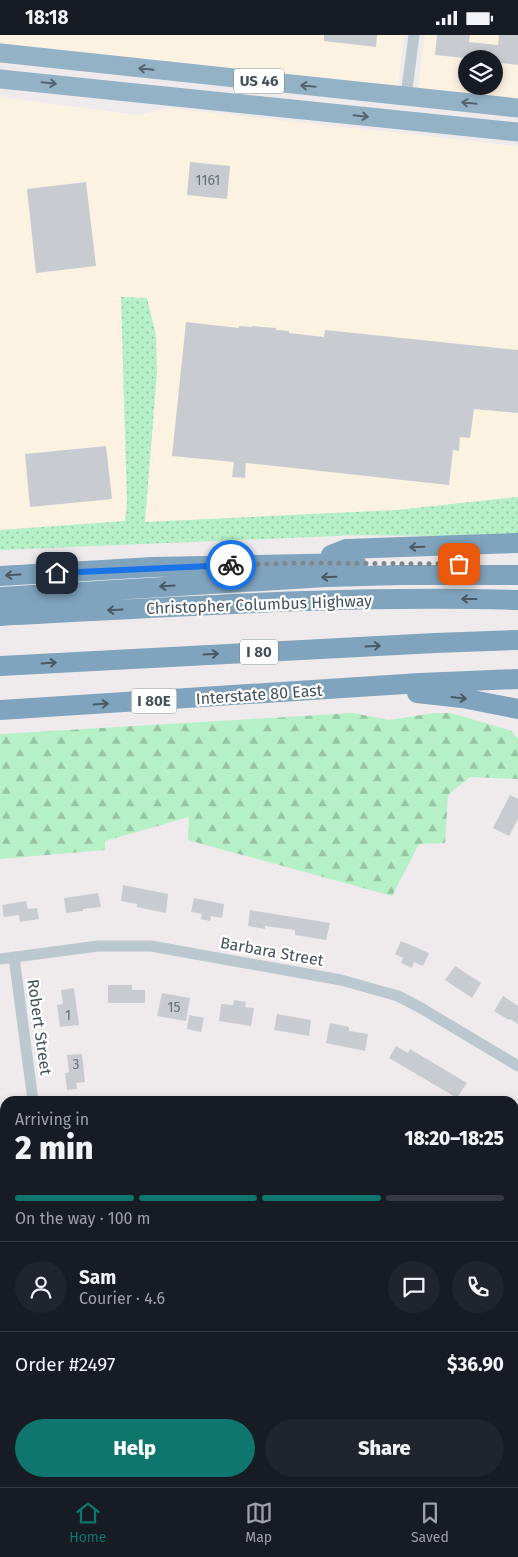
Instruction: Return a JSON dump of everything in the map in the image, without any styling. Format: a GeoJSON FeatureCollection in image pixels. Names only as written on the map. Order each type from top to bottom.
{"type":"FeatureCollection","features":[{"type":"Feature","properties":{"kind":"highway","name":"US 46"},"geometry":{"type":"LineString","coordinates":[[0,53],[518,108]]}},
{"type":"Feature","properties":{"kind":"highway","name":"US 46"},"geometry":{"type":"LineString","coordinates":[[0,79],[518,132]]}},
{"type":"Feature","properties":{"kind":"highway"},"geometry":{"type":"LineString","coordinates":[[306,563],[346,549],[518,543]]}},
{"type":"Feature","properties":{"kind":"highway"},"geometry":{"type":"LineString","coordinates":[[0,576],[153,567],[306,563],[518,565]]}},
{"type":"Feature","properties":{"kind":"highway"},"geometry":{"type":"LineString","coordinates":[[0,597],[326,577],[518,575]]}},
{"type":"Feature","properties":{"kind":"highway","name":"Christopher Columbus Highway"},"geometry":{"type":"LineString","coordinates":[[0,616],[358,599],[518,600]]}},
{"type":"Feature","properties":{"kind":"highway","name":"I 80"},"geometry":{"type":"LineString","coordinates":[[0,666],[518,640]]}},
{"type":"Feature","properties":{"kind":"highway","name":"Interstate 80 East"},"geometry":{"type":"LineString","coordinates":[[0,710],[420,683],[518,679]]}},
{"type":"Feature","properties":{"kind":"highway"},"geometry":{"type":"LineString","coordinates":[[358,688],[462,698],[518,709]]}},
{"type":"Feature","properties":{"kind":"street"},"geometry":{"type":"LineString","coordinates":[[406,96],[414,35]]}},
{"type":"Feature","properties":{"kind":"street","name":"Barbara Street"},"geometry":{"type":"LineString","coordinates":[[0,959],[98,947],[151,946],[341,980],[398,996],[518,1066]]}},
{"type":"Feature","properties":{"kind":"street","name":"Robert Street"},"geometry":{"type":"LineString","coordinates":[[14,957],[32,1096]]}},
{"type":"Feature","properties":{"kind":"shaded area"},"geometry":{"type":"Polygon","coordinates":[[[0,35],[404,35],[398,86],[0,43],[0,35]]]}},
{"type":"Feature","properties":{"kind":"shaded area"},"geometry":{"type":"Polygon","coordinates":[[[425,35],[518,35],[518,98],[488,95],[503,95],[503,50],[458,50],[458,92],[418,88],[425,35]]]}},
{"type":"Feature","properties":{"kind":"shaded area"},"geometry":{"type":"Polygon","coordinates":[[[0,97],[138,115],[170,108],[518,146],[518,497],[397,510],[145,522],[157,371],[121,297],[127,503],[125,521],[0,530],[0,97]]]}},
{"type":"Feature","properties":{"kind":"green space"},"geometry":{"type":"Polygon","coordinates":[[[121,297],[147,298],[156,335],[157,371],[145,522],[397,510],[518,497],[518,537],[360,535],[0,550],[0,530],[125,521],[127,503],[121,297]]]}},
{"type":"Feature","properties":{"kind":"green space"},"geometry":{"type":"Polygon","coordinates":[[[353,713],[389,720],[434,713],[451,713],[512,731],[518,739],[518,779],[470,777],[448,795],[445,843],[419,844],[392,896],[188,840],[189,817],[105,841],[105,850],[0,859],[0,734],[353,713]]]}},
{"type":"Feature","properties":{"kind":"building"},"geometry":{"type":"Polygon","coordinates":[[[324,35],[377,35],[376,47],[324,41],[324,35]]]}},
{"type":"Feature","properties":{"kind":"building"},"geometry":{"type":"Polygon","coordinates":[[[437,35],[470,35],[469,42],[498,45],[499,35],[518,35],[518,65],[503,63],[503,50],[458,50],[458,57],[435,55],[437,35]]]}},
{"type":"Feature","properties":{"kind":"building"},"geometry":{"type":"Polygon","coordinates":[[[190,162],[230,166],[227,199],[187,195],[190,162]]]}},
{"type":"Feature","properties":{"kind":"building"},"geometry":{"type":"Polygon","coordinates":[[[86,182],[96,266],[36,273],[27,189],[86,182]]]}},
{"type":"Feature","properties":{"kind":"building"},"geometry":{"type":"Polygon","coordinates":[[[186,322],[239,328],[239,326],[252,326],[276,328],[276,330],[289,331],[289,333],[324,337],[325,330],[518,350],[518,413],[474,409],[470,438],[460,437],[459,451],[453,450],[449,485],[246,463],[245,478],[232,477],[234,462],[172,456],[186,322]]]}},
{"type":"Feature","properties":{"kind":"building"},"geometry":{"type":"Polygon","coordinates":[[[106,446],[112,499],[30,507],[25,454],[106,446]]]}},
{"type":"Feature","properties":{"kind":"building"},"geometry":{"type":"Polygon","coordinates":[[[510,795],[518,799],[518,819],[509,836],[493,828],[510,795]]]}},
{"type":"Feature","properties":{"kind":"building"},"geometry":{"type":"Polygon","coordinates":[[[123,885],[168,894],[166,913],[137,907],[137,904],[121,901],[123,885]]]}},
{"type":"Feature","properties":{"kind":"building"},"geometry":{"type":"Polygon","coordinates":[[[98,893],[101,907],[66,913],[64,898],[98,893]]]}},
{"type":"Feature","properties":{"kind":"building"},"geometry":{"type":"Polygon","coordinates":[[[194,898],[224,904],[222,918],[211,916],[210,921],[201,919],[202,914],[191,912],[194,898]]]}},
{"type":"Feature","properties":{"kind":"building"},"geometry":{"type":"Polygon","coordinates":[[[26,901],[28,909],[37,908],[39,919],[20,922],[19,915],[4,917],[2,905],[26,901]]]}},
{"type":"Feature","properties":{"kind":"building"},"geometry":{"type":"Polygon","coordinates":[[[250,910],[330,923],[326,940],[295,935],[295,930],[265,926],[265,929],[248,926],[250,910]]]}},
{"type":"Feature","properties":{"kind":"building"},"geometry":{"type":"Polygon","coordinates":[[[401,941],[429,953],[423,966],[414,962],[412,968],[401,963],[403,958],[395,954],[401,941]]]}},
{"type":"Feature","properties":{"kind":"building"},"geometry":{"type":"Polygon","coordinates":[[[455,966],[481,983],[472,998],[445,980],[455,966]]]}},
{"type":"Feature","properties":{"kind":"building"},"geometry":{"type":"Polygon","coordinates":[[[108,985],[132,985],[132,990],[145,990],[145,1003],[108,1003],[108,985]]]}},
{"type":"Feature","properties":{"kind":"building"},"geometry":{"type":"Polygon","coordinates":[[[74,988],[79,1025],[60,1027],[57,1005],[63,1004],[61,990],[74,988]]]}},
{"type":"Feature","properties":{"kind":"building"},"geometry":{"type":"Polygon","coordinates":[[[162,993],[190,998],[186,1021],[157,1016],[162,993]]]}},
{"type":"Feature","properties":{"kind":"building"},"geometry":{"type":"Polygon","coordinates":[[[503,996],[518,1006],[518,1024],[494,1011],[503,996]]]}},
{"type":"Feature","properties":{"kind":"building"},"geometry":{"type":"Polygon","coordinates":[[[234,1000],[246,1002],[245,1007],[254,1008],[251,1026],[219,1021],[221,1004],[233,1005],[234,1000]]]}},
{"type":"Feature","properties":{"kind":"building"},"geometry":{"type":"Polygon","coordinates":[[[277,1014],[311,1020],[309,1036],[274,1030],[277,1014]]]}},
{"type":"Feature","properties":{"kind":"building"},"geometry":{"type":"Polygon","coordinates":[[[189,1015],[204,1018],[201,1032],[187,1029],[189,1015]]]}},
{"type":"Feature","properties":{"kind":"building"},"geometry":{"type":"Polygon","coordinates":[[[330,1023],[349,1027],[349,1031],[368,1034],[365,1051],[326,1043],[330,1023]]]}},
{"type":"Feature","properties":{"kind":"building"},"geometry":{"type":"Polygon","coordinates":[[[396,1046],[408,1053],[410,1049],[467,1083],[458,1096],[454,1096],[389,1058],[396,1046]]]}},
{"type":"Feature","properties":{"kind":"building"},"geometry":{"type":"Polygon","coordinates":[[[82,1054],[85,1082],[76,1083],[77,1089],[67,1090],[65,1073],[69,1072],[67,1055],[82,1054]]]}},
{"type":"Feature","properties":{"kind":"way so far"},"geometry":{"type":"LineString","coordinates":[[231,565],[306,563],[459,564]]}},
{"type":"Feature","properties":{"kind":"route"},"geometry":{"type":"LineString","coordinates":[[57,573],[153,567],[231,565]]}}]}
